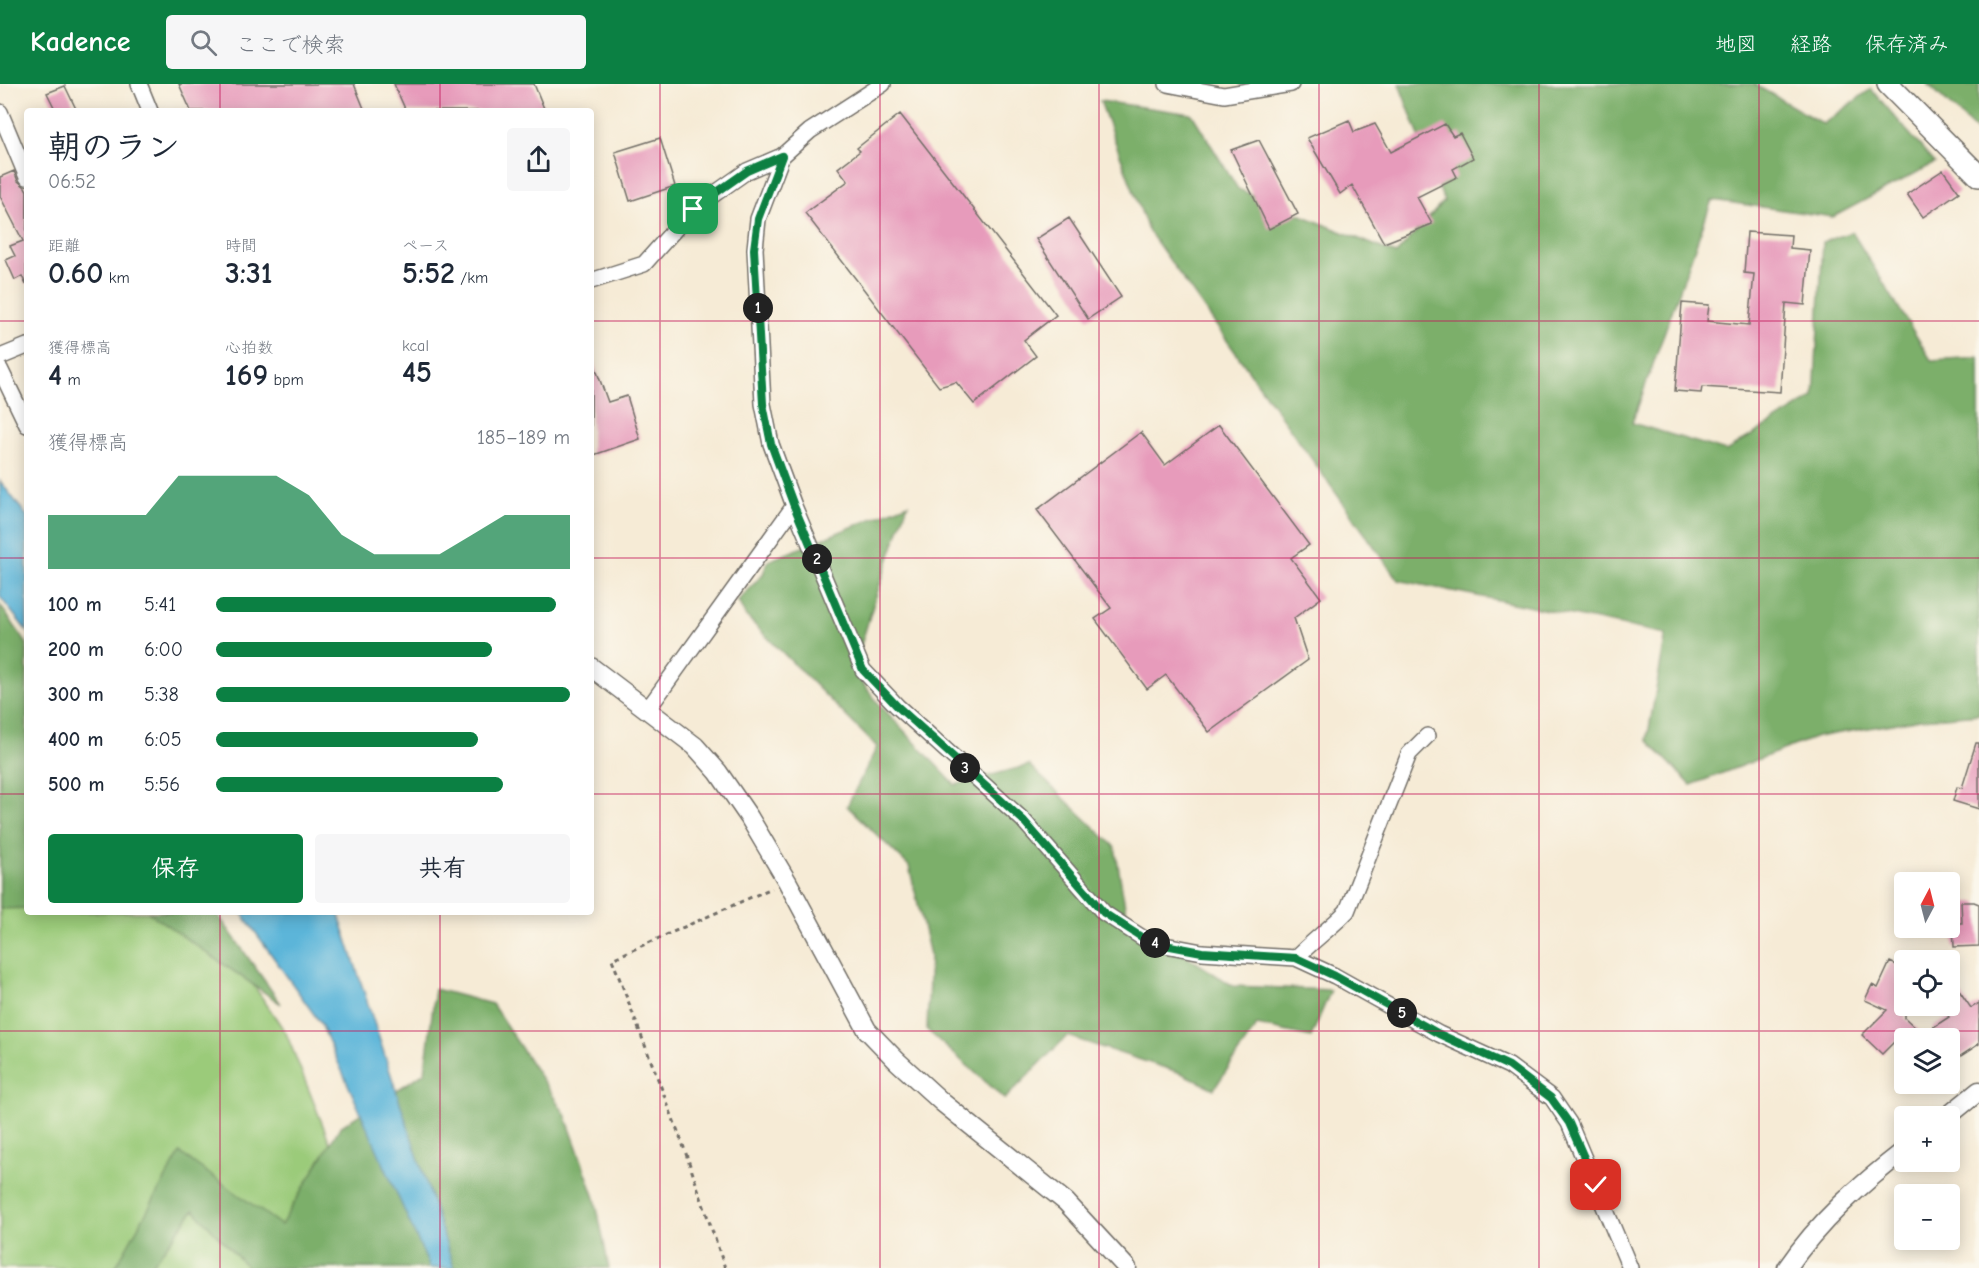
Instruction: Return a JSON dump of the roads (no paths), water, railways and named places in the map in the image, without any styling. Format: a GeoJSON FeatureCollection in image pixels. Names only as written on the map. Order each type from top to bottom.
{"type":"FeatureCollection","features":[{"type":"Feature","properties":{"kind":"main road"},"geometry":{"type":"LineString","coordinates":[[1888,84],[1979,176]]}},
{"type":"Feature","properties":{"kind":"street"},"geometry":{"type":"LineString","coordinates":[[139,84],[149,108]]}},
{"type":"Feature","properties":{"kind":"street"},"geometry":{"type":"LineString","coordinates":[[594,280],[644,264],[693,209],[747,171],[782,156],[810,130],[883,84]]}},
{"type":"Feature","properties":{"kind":"street"},"geometry":{"type":"LineString","coordinates":[[1167,84],[1224,95],[1291,84]]}},
{"type":"Feature","properties":{"kind":"street"},"geometry":{"type":"LineString","coordinates":[[0,112],[24,170]]}},
{"type":"Feature","properties":{"kind":"street"},"geometry":{"type":"LineString","coordinates":[[782,156],[758,219],[754,249],[763,404],[771,444],[794,506],[863,670],[897,706],[1023,820],[1104,913],[1149,942],[1202,952],[1296,958],[1335,976],[1439,1034],[1509,1066],[1551,1098],[1569,1123],[1630,1268]]}},
{"type":"Feature","properties":{"kind":"street"},"geometry":{"type":"LineString","coordinates":[[0,357],[24,347]]}},
{"type":"Feature","properties":{"kind":"street"},"geometry":{"type":"LineString","coordinates":[[0,369],[24,419]]}},
{"type":"Feature","properties":{"kind":"street"},"geometry":{"type":"LineString","coordinates":[[648,709],[794,506]]}},
{"type":"Feature","properties":{"kind":"street"},"geometry":{"type":"LineString","coordinates":[[594,669],[695,746],[718,772],[749,817],[787,881],[867,1030],[943,1104],[1066,1202],[1127,1268]]}},
{"type":"Feature","properties":{"kind":"street"},"geometry":{"type":"LineString","coordinates":[[1296,958],[1347,910],[1409,754],[1427,736]]}},
{"type":"Feature","properties":{"kind":"street"},"geometry":{"type":"LineString","coordinates":[[1960,1106],[1979,1091]]}},
{"type":"Feature","properties":{"kind":"street"},"geometry":{"type":"LineString","coordinates":[[1787,1268],[1837,1207],[1894,1159]]}},
{"type":"Feature","properties":{"kind":"water"},"geometry":{"type":"Polygon","coordinates":[[[0,481],[24,512],[24,627],[0,597],[0,481]]]}},
{"type":"Feature","properties":{"kind":"water"},"geometry":{"type":"Polygon","coordinates":[[[243,915],[339,915],[454,1268],[430,1268],[321,1024],[243,915]]]}}]}
